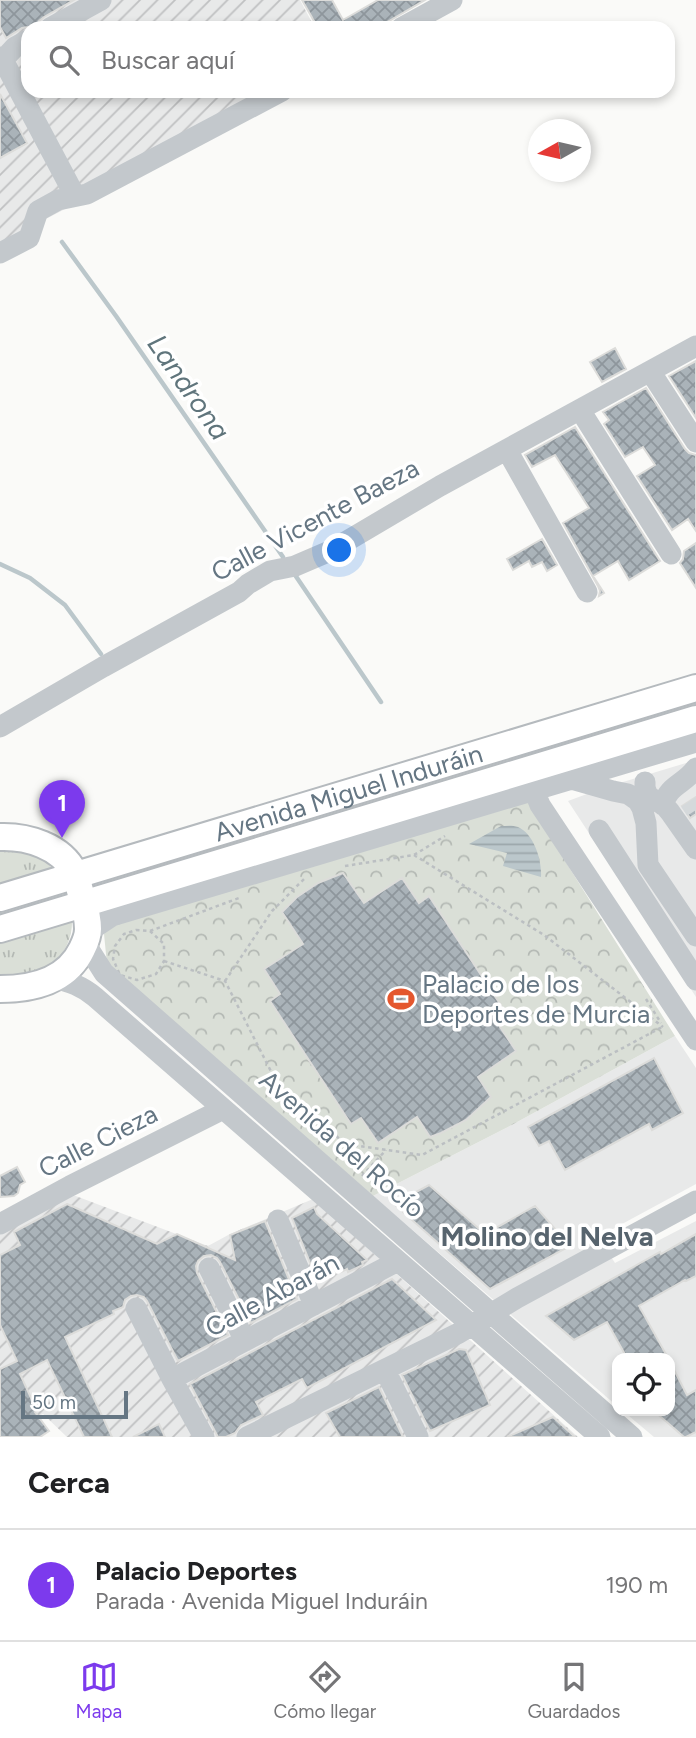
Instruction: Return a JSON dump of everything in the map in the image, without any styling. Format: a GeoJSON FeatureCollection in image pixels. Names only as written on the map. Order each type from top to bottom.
{"type":"FeatureCollection","features":[{"type":"Feature","properties":{"kind":"main road","name":"Avenida Miguel Induráin"},"geometry":{"type":"LineString","coordinates":[[0,898],[696,688]]}},
{"type":"Feature","properties":{"kind":"main road","name":"Avenida Miguel Induráin"},"geometry":{"type":"LineString","coordinates":[[0,929],[696,719]]}},
{"type":"Feature","properties":{"kind":"main road"},"geometry":{"type":"LineString","coordinates":[[0,837],[29,839],[66,861],[75,875],[84,903],[87,937],[74,962],[54,978],[32,986],[0,989]]}},
{"type":"Feature","properties":{"kind":"street"},"geometry":{"type":"LineString","coordinates":[[63,21],[101,0]]}},
{"type":"Feature","properties":{"kind":"street"},"geometry":{"type":"LineString","coordinates":[[412,21],[442,3]]}},
{"type":"Feature","properties":{"kind":"street"},"geometry":{"type":"LineString","coordinates":[[21,44],[1,60],[21,97]]}},
{"type":"Feature","properties":{"kind":"street"},"geometry":{"type":"LineString","coordinates":[[22,98],[75,196]]}},
{"type":"Feature","properties":{"kind":"street"},"geometry":{"type":"LineString","coordinates":[[0,253],[29,238],[38,211],[58,200],[91,192],[269,98]]}},
{"type":"Feature","properties":{"kind":"street","name":"Calle Vicente Baeza"},"geometry":{"type":"LineString","coordinates":[[0,727],[239,592],[270,571],[295,566],[330,551],[440,486],[696,346]]}},
{"type":"Feature","properties":{"kind":"street"},"geometry":{"type":"LineString","coordinates":[[650,371],[696,442]]}},
{"type":"Feature","properties":{"kind":"street"},"geometry":{"type":"LineString","coordinates":[[580,410],[671,554]]}},
{"type":"Feature","properties":{"kind":"street"},"geometry":{"type":"LineString","coordinates":[[506,450],[587,592]]}},
{"type":"Feature","properties":{"kind":"street"},"geometry":{"type":"LineString","coordinates":[[87,937],[112,916],[696,742]]}},
{"type":"Feature","properties":{"kind":"street"},"geometry":{"type":"LineString","coordinates":[[663,805],[666,794],[685,792],[696,768]]}},
{"type":"Feature","properties":{"kind":"street"},"geometry":{"type":"LineString","coordinates":[[571,779],[628,794],[638,801],[646,823],[648,865],[696,936]]}},
{"type":"Feature","properties":{"kind":"street"},"geometry":{"type":"LineString","coordinates":[[645,782],[648,796],[670,812],[696,849]]}},
{"type":"Feature","properties":{"kind":"street"},"geometry":{"type":"LineString","coordinates":[[534,790],[540,805],[696,1040]]}},
{"type":"Feature","properties":{"kind":"street"},"geometry":{"type":"LineString","coordinates":[[599,830],[696,980]]}},
{"type":"Feature","properties":{"kind":"street","name":"Avenida del Rocío"},"geometry":{"type":"LineString","coordinates":[[87,937],[104,973],[632,1437]]}},
{"type":"Feature","properties":{"kind":"street","name":"Avenida del Rocío"},"geometry":{"type":"LineString","coordinates":[[54,978],[85,988],[600,1437]]}},
{"type":"Feature","properties":{"kind":"street"},"geometry":{"type":"LineString","coordinates":[[223,1109],[219,1100],[222,1091],[226,1088],[238,1089]]}},
{"type":"Feature","properties":{"kind":"street","name":"Calle Cieza"},"geometry":{"type":"LineString","coordinates":[[0,1224],[223,1109]]}},
{"type":"Feature","properties":{"kind":"street"},"geometry":{"type":"LineString","coordinates":[[247,1437],[473,1325],[696,1201]]}},
{"type":"Feature","properties":{"kind":"street"},"geometry":{"type":"LineString","coordinates":[[278,1220],[314,1305]]}},
{"type":"Feature","properties":{"kind":"street","name":"Calle Abarán"},"geometry":{"type":"LineString","coordinates":[[172,1379],[398,1261]]}},
{"type":"Feature","properties":{"kind":"street"},"geometry":{"type":"LineString","coordinates":[[209,1268],[245,1341]]}},
{"type":"Feature","properties":{"kind":"street"},"geometry":{"type":"LineString","coordinates":[[136,1308],[204,1437]]}},
{"type":"Feature","properties":{"kind":"street"},"geometry":{"type":"LineString","coordinates":[[385,1370],[418,1437]]}},
{"type":"Feature","properties":{"kind":"path"},"geometry":{"type":"LineString","coordinates":[[336,867],[414,855],[450,833]]}},
{"type":"Feature","properties":{"kind":"path"},"geometry":{"type":"LineString","coordinates":[[164,961],[225,981],[282,1093],[346,1144],[422,1155],[663,1027],[544,934],[414,855]]}},
{"type":"Feature","properties":{"kind":"path"},"geometry":{"type":"LineString","coordinates":[[225,981],[272,911],[310,872],[298,876]]}},
{"type":"Feature","properties":{"kind":"path"},"geometry":{"type":"LineString","coordinates":[[150,930],[163,944],[164,961],[156,974],[137,980],[120,975],[113,959],[115,946],[124,934],[135,930],[150,930],[249,894]]}},
{"type":"Feature","properties":{"kind":"path"},"geometry":{"type":"LineString","coordinates":[[351,1189],[386,1150]]}},
{"type":"Feature","properties":{"kind":"shaded area"},"geometry":{"type":"Polygon","coordinates":[[[0,0],[300,0],[311,21],[21,21],[21,98],[278,98],[0,243],[0,0]]]}},
{"type":"Feature","properties":{"kind":"shaded area"},"geometry":{"type":"Polygon","coordinates":[[[696,760],[696,997],[568,801],[696,760]]]}},
{"type":"Feature","properties":{"kind":"shaded area"},"geometry":{"type":"Polygon","coordinates":[[[501,826],[518,827],[533,841],[541,877],[503,866],[507,853],[469,844],[501,826]]]}},
{"type":"Feature","properties":{"kind":"shaded area"},"geometry":{"type":"Polygon","coordinates":[[[675,1036],[696,1068],[696,1184],[598,1237],[615,1263],[696,1221],[696,1437],[654,1437],[629,1416],[675,1416],[675,1353],[612,1353],[612,1402],[373,1196],[508,1127],[675,1036]]]}},
{"type":"Feature","properties":{"kind":"shaded area"},"geometry":{"type":"Polygon","coordinates":[[[52,1187],[208,1246],[313,1199],[578,1437],[67,1437],[43,1414],[4,1432],[0,1430],[0,1213],[52,1187]]]}},
{"type":"Feature","properties":{"kind":"green space"},"geometry":{"type":"Polygon","coordinates":[[[696,699],[696,710],[105,887],[104,878],[696,699]]]}},
{"type":"Feature","properties":{"kind":"green space"},"geometry":{"type":"Polygon","coordinates":[[[528,802],[675,1036],[508,1127],[373,1196],[107,964],[104,934],[109,924],[528,802]],[[342,873],[310,889],[282,913],[303,944],[264,969],[280,994],[270,1002],[350,1123],[361,1118],[417,1117],[430,1137],[463,1121],[491,1097],[478,1077],[516,1051],[500,1027],[509,1019],[428,896],[419,903],[401,878],[364,903],[342,873]]]}},
{"type":"Feature","properties":{"kind":"green space"},"geometry":{"type":"Polygon","coordinates":[[[0,851],[36,856],[53,869],[0,886],[0,851]]]}},
{"type":"Feature","properties":{"kind":"green space"},"geometry":{"type":"Polygon","coordinates":[[[59,891],[63,899],[0,917],[0,909],[59,891]]]}},
{"type":"Feature","properties":{"kind":"green space"},"geometry":{"type":"Polygon","coordinates":[[[72,919],[68,943],[53,963],[35,971],[0,976],[0,942],[72,919]]]}},
{"type":"Feature","properties":{"kind":"building"},"geometry":{"type":"Polygon","coordinates":[[[0,0],[74,0],[39,21],[21,21],[21,29],[6,38],[0,27],[0,0]]]}},
{"type":"Feature","properties":{"kind":"building"},"geometry":{"type":"Polygon","coordinates":[[[302,0],[332,0],[343,20],[378,0],[425,0],[389,21],[314,21],[302,0]]]}},
{"type":"Feature","properties":{"kind":"building"},"geometry":{"type":"Polygon","coordinates":[[[0,94],[27,143],[0,158],[0,94]]]}},
{"type":"Feature","properties":{"kind":"building"},"geometry":{"type":"Polygon","coordinates":[[[615,348],[626,369],[602,382],[590,362],[615,348]]]}},
{"type":"Feature","properties":{"kind":"building"},"geometry":{"type":"Polygon","coordinates":[[[696,361],[696,418],[669,376],[696,361]]]}},
{"type":"Feature","properties":{"kind":"building"},"geometry":{"type":"Polygon","coordinates":[[[646,388],[685,449],[696,455],[696,531],[688,519],[672,530],[637,476],[655,465],[643,447],[625,457],[604,424],[609,420],[603,412],[646,388]]]}},
{"type":"Feature","properties":{"kind":"building"},"geometry":{"type":"Polygon","coordinates":[[[575,427],[660,561],[629,580],[618,561],[593,576],[604,593],[599,596],[598,586],[563,523],[589,508],[555,455],[532,467],[525,455],[575,427]]]}},
{"type":"Feature","properties":{"kind":"building"},"geometry":{"type":"Polygon","coordinates":[[[542,539],[557,565],[547,571],[542,562],[532,567],[529,561],[513,570],[507,559],[542,539]]]}},
{"type":"Feature","properties":{"kind":"building"},"geometry":{"type":"Polygon","coordinates":[[[696,543],[696,588],[680,563],[684,551],[696,543]]]}},
{"type":"Feature","properties":{"kind":"building"},"geometry":{"type":"Polygon","coordinates":[[[696,797],[696,814],[690,818],[682,806],[696,797]]]}},
{"type":"Feature","properties":{"kind":"building"},"geometry":{"type":"Polygon","coordinates":[[[343,873],[364,903],[402,878],[419,903],[429,896],[510,1019],[500,1027],[516,1051],[478,1077],[491,1097],[466,1120],[430,1137],[417,1117],[378,1143],[361,1118],[351,1124],[270,1001],[280,994],[264,969],[303,944],[282,912],[297,897],[318,883],[343,873]]]}},
{"type":"Feature","properties":{"kind":"building"},"geometry":{"type":"Polygon","coordinates":[[[654,1058],[683,1113],[652,1130],[649,1124],[565,1170],[549,1141],[539,1146],[528,1127],[654,1058]]]}},
{"type":"Feature","properties":{"kind":"building"},"geometry":{"type":"Polygon","coordinates":[[[17,1167],[25,1182],[14,1196],[0,1197],[0,1176],[17,1167]]]}},
{"type":"Feature","properties":{"kind":"building"},"geometry":{"type":"Polygon","coordinates":[[[429,1185],[485,1234],[535,1206],[570,1246],[490,1289],[394,1204],[429,1185]]]}},
{"type":"Feature","properties":{"kind":"building"},"geometry":{"type":"Polygon","coordinates":[[[67,1204],[157,1244],[177,1234],[235,1260],[230,1235],[265,1221],[297,1299],[251,1323],[220,1262],[211,1255],[204,1256],[198,1261],[197,1273],[228,1335],[178,1361],[147,1301],[144,1297],[131,1296],[125,1300],[123,1307],[113,1311],[114,1314],[65,1337],[112,1437],[84,1437],[47,1360],[20,1374],[37,1411],[35,1412],[49,1431],[40,1437],[0,1437],[0,1369],[17,1361],[0,1325],[0,1255],[20,1245],[14,1232],[67,1204]]]}},
{"type":"Feature","properties":{"kind":"building"},"geometry":{"type":"Polygon","coordinates":[[[314,1207],[317,1214],[367,1260],[362,1262],[363,1265],[348,1272],[347,1269],[327,1276],[323,1266],[313,1270],[292,1218],[314,1207]]]}},
{"type":"Feature","properties":{"kind":"building"},"geometry":{"type":"Polygon","coordinates":[[[696,1234],[696,1276],[639,1306],[665,1353],[624,1353],[607,1322],[574,1340],[546,1316],[660,1252],[661,1254],[696,1234]]]}},
{"type":"Feature","properties":{"kind":"building"},"geometry":{"type":"Polygon","coordinates":[[[392,1279],[436,1320],[307,1388],[302,1379],[256,1402],[263,1415],[241,1425],[235,1433],[218,1437],[190,1384],[392,1279]]]}},
{"type":"Feature","properties":{"kind":"building"},"geometry":{"type":"Polygon","coordinates":[[[459,1349],[466,1350],[490,1405],[430,1431],[402,1375],[459,1349]]]}},
{"type":"Feature","properties":{"kind":"building"},"geometry":{"type":"Polygon","coordinates":[[[675,1372],[687,1395],[696,1390],[696,1432],[684,1437],[660,1416],[675,1416],[675,1372]]]}},
{"type":"Feature","properties":{"kind":"building"},"geometry":{"type":"Polygon","coordinates":[[[379,1387],[403,1437],[340,1437],[326,1413],[379,1387]]]}},
{"type":"Feature","properties":{"kind":"building"},"geometry":{"type":"Polygon","coordinates":[[[553,1417],[575,1437],[507,1437],[553,1417]]]}},
{"type":"Feature","properties":{"kind":"building"},"geometry":{"type":"Polygon","coordinates":[[[159,1424],[165,1437],[133,1437],[159,1424]]]}},
{"type":"Feature","properties":{"kind":"waterway","name":"Landrona"},"geometry":{"type":"LineString","coordinates":[[62,242],[283,557]]}},
{"type":"Feature","properties":{"kind":"waterway","name":"Landrona"},"geometry":{"type":"LineString","coordinates":[[0,564],[30,578],[65,605],[101,654]]}},
{"type":"Feature","properties":{"kind":"waterway","name":"Landrona"},"geometry":{"type":"LineString","coordinates":[[293,572],[381,702]]}},
{"type":"Feature","properties":{"kind":"tunnel"},"geometry":{"type":"LineString","coordinates":[[690,801],[696,810]]}},
{"type":"Feature","properties":{"kind":"place","name":"Palacio Deportes"},"geometry":{"type":"Point","coordinates":[62,838]}},
{"type":"Feature","properties":{"kind":"place","name":"Palacio de los Deportes de Murcia"},"geometry":{"type":"Point","coordinates":[401,999]}},
{"type":"Feature","properties":{"kind":"district","name":"Molino del Nelva"},"geometry":{"type":"Point","coordinates":[547,1236]}}]}
